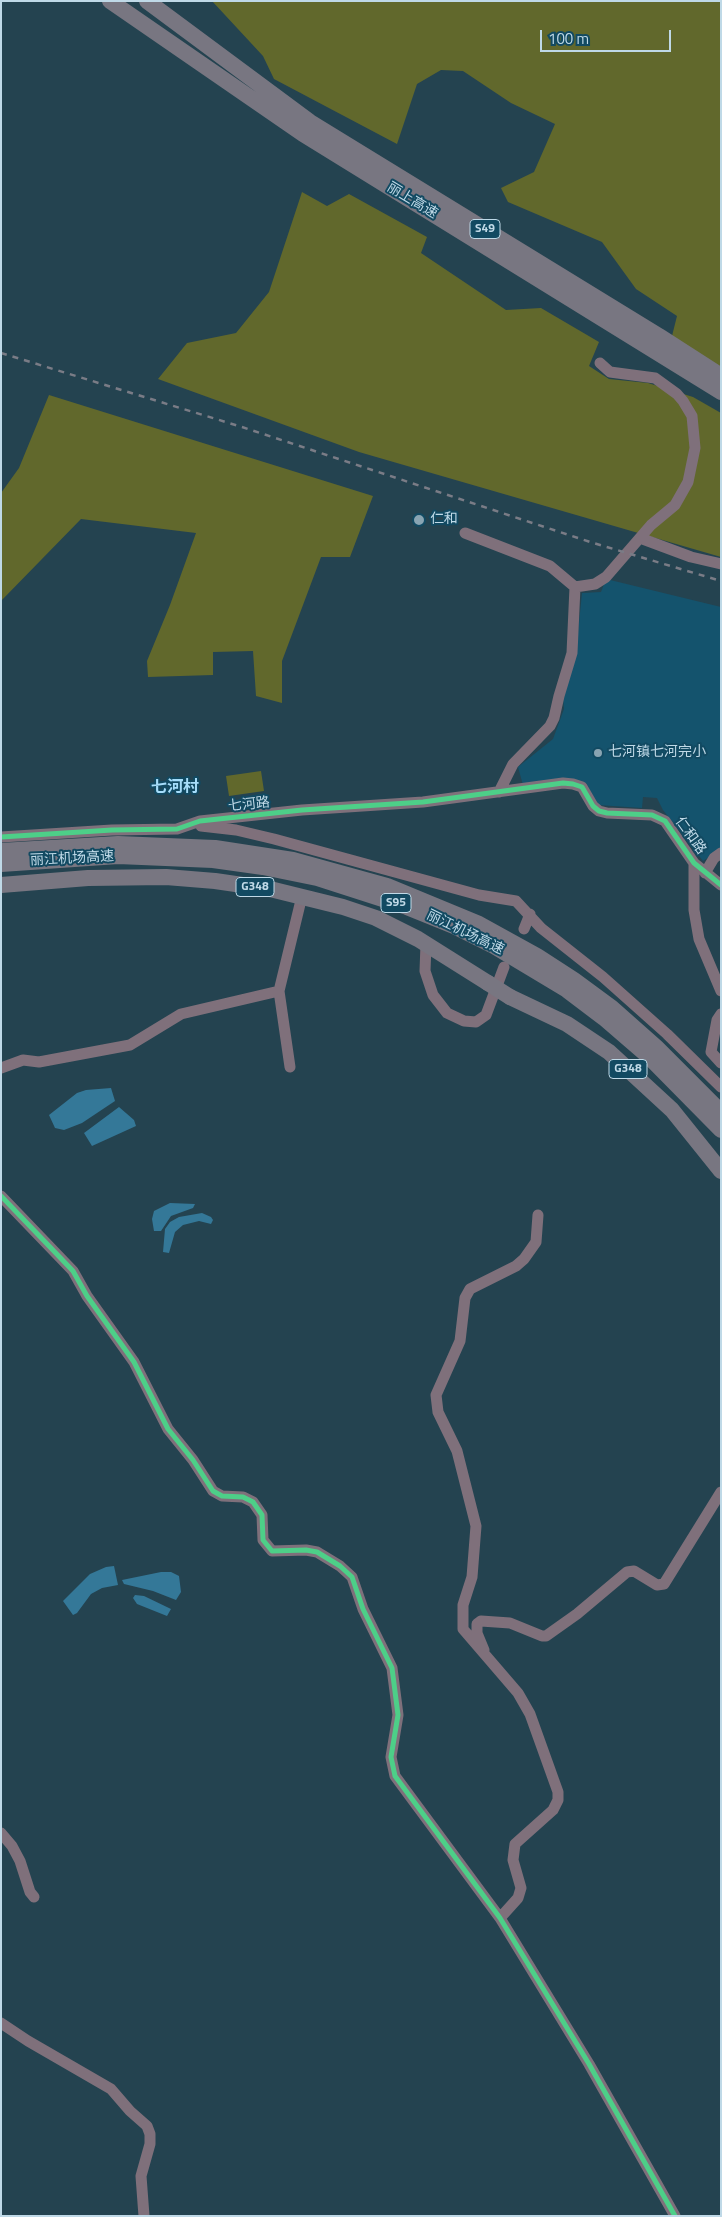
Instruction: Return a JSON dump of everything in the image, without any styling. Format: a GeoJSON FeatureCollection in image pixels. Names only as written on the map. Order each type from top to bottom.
{"type":"FeatureCollection","features":[{"type":"Feature","properties":{"kind":"highway","name":"丽上高速"},"geometry":{"type":"LineString","coordinates":[[110,1],[303,134],[656,342],[721,376]]}},
{"type":"Feature","properties":{"kind":"highway","name":"丽上高速"},"geometry":{"type":"LineString","coordinates":[[147,1],[310,122],[656,342],[721,392]]}},
{"type":"Feature","properties":{"kind":"highway","name":"丽江机场高速"},"geometry":{"type":"LineString","coordinates":[[1,851],[118,844],[215,848],[293,860],[354,876],[404,892],[492,930],[574,980],[612,1008],[656,1047],[721,1112]]}},
{"type":"Feature","properties":{"kind":"highway","name":"丽江机场高速"},"geometry":{"type":"LineString","coordinates":[[1,864],[118,856],[213,860],[263,867],[317,878],[407,907],[454,926],[492,945],[567,990],[604,1018],[648,1056],[721,1130]]}},
{"type":"Feature","properties":{"kind":"highway","name":"G348"},"geometry":{"type":"LineString","coordinates":[[1,885],[88,878],[166,877],[242,885],[302,896],[343,906],[376,918],[426,944],[510,997],[567,1024],[609,1052],[672,1110],[721,1171]]}},
{"type":"Feature","properties":{"kind":"street"},"geometry":{"type":"LineString","coordinates":[[465,533],[550,566],[575,587],[591,585],[606,577],[660,516],[675,505],[688,482],[695,448],[694,421],[683,400],[660,380],[646,376],[610,372],[600,362]]}},
{"type":"Feature","properties":{"kind":"street"},"geometry":{"type":"LineString","coordinates":[[640,538],[691,557],[721,564]]}},
{"type":"Feature","properties":{"kind":"street"},"geometry":{"type":"LineString","coordinates":[[499,792],[513,764],[550,726],[554,718],[558,696],[572,653],[575,587]]}},
{"type":"Feature","properties":{"kind":"street","name":"仁和路"},"geometry":{"type":"LineString","coordinates":[[499,792],[563,783],[578,785],[582,787],[593,806],[599,811],[652,815],[665,821],[694,863],[721,885]]}},
{"type":"Feature","properties":{"kind":"street","name":"七河路"},"geometry":{"type":"LineString","coordinates":[[1,837],[112,830],[177,829],[200,821],[302,810],[422,802],[499,792]]}},
{"type":"Feature","properties":{"kind":"street"},"geometry":{"type":"LineString","coordinates":[[190,824],[236,830],[479,895],[511,899],[530,914],[542,928],[642,1011],[721,1087]]}},
{"type":"Feature","properties":{"kind":"street"},"geometry":{"type":"LineString","coordinates":[[705,873],[714,858],[721,853]]}},
{"type":"Feature","properties":{"kind":"street"},"geometry":{"type":"LineString","coordinates":[[694,863],[694,910],[699,939],[721,992]]}},
{"type":"Feature","properties":{"kind":"street"},"geometry":{"type":"LineString","coordinates":[[290,1067],[279,991],[302,896]]}},
{"type":"Feature","properties":{"kind":"street"},"geometry":{"type":"LineString","coordinates":[[524,929],[530,914]]}},
{"type":"Feature","properties":{"kind":"street"},"geometry":{"type":"LineString","coordinates":[[426,944],[425,970],[433,995],[447,1012],[464,1021],[476,1022],[486,1015],[504,966]]}},
{"type":"Feature","properties":{"kind":"street"},"geometry":{"type":"LineString","coordinates":[[1,1068],[23,1060],[39,1062],[130,1045],[181,1014],[279,991]]}},
{"type":"Feature","properties":{"kind":"street"},"geometry":{"type":"LineString","coordinates":[[721,1014],[717,1020],[712,1052],[721,1063]]}},
{"type":"Feature","properties":{"kind":"street"},"geometry":{"type":"LineString","coordinates":[[1,1196],[73,1271],[86,1296],[134,1362],[168,1429],[193,1460],[213,1491],[222,1496],[243,1497],[252,1502],[262,1515],[263,1540],[272,1551],[306,1550],[316,1552],[340,1566],[352,1577],[363,1608],[392,1668],[398,1715],[391,1758],[396,1776],[500,1918],[589,2064],[675,2216]]}},
{"type":"Feature","properties":{"kind":"street"},"geometry":{"type":"LineString","coordinates":[[500,1918],[518,1898],[522,1888],[513,1860],[515,1844],[554,1810],[558,1800],[558,1792],[530,1714],[518,1693],[465,1634],[462,1626],[463,1605],[472,1577],[476,1526],[457,1451],[438,1412],[436,1396],[460,1341],[465,1298],[470,1289],[516,1266],[524,1259],[536,1242],[538,1215]]}},
{"type":"Feature","properties":{"kind":"street"},"geometry":{"type":"LineString","coordinates":[[488,1658],[477,1633],[478,1622],[510,1623],[546,1636],[577,1614],[627,1572],[634,1571],[657,1585],[664,1584],[721,1492]]}},
{"type":"Feature","properties":{"kind":"street"},"geometry":{"type":"LineString","coordinates":[[1,1833],[12,1846],[20,1861],[30,1892],[34,1897]]}},
{"type":"Feature","properties":{"kind":"street"},"geometry":{"type":"LineString","coordinates":[[1,2022],[28,2042],[111,2088],[130,2111],[147,2126],[150,2134],[150,2144],[141,2176],[144,2216]]}},
{"type":"Feature","properties":{"kind":"shaded area"},"geometry":{"type":"Polygon","coordinates":[[[606,579],[721,607],[721,849],[703,861],[663,810],[657,798],[643,797],[642,808],[598,805],[586,783],[561,779],[523,785],[518,767],[553,739],[564,709],[563,696],[577,643],[582,593],[601,592],[606,579]]]}},
{"type":"Feature","properties":{"kind":"shaded area"},"geometry":{"type":"Polygon","coordinates":[[[111,1088],[115,1101],[82,1123],[64,1130],[55,1128],[49,1115],[77,1093],[86,1090],[111,1088]]]}},
{"type":"Feature","properties":{"kind":"shaded area"},"geometry":{"type":"Polygon","coordinates":[[[119,1107],[134,1120],[136,1126],[92,1146],[84,1133],[119,1107]]]}},
{"type":"Feature","properties":{"kind":"shaded area"},"geometry":{"type":"Polygon","coordinates":[[[170,1203],[195,1204],[193,1208],[171,1216],[161,1231],[154,1231],[152,1219],[154,1211],[170,1203]]]}},
{"type":"Feature","properties":{"kind":"shaded area"},"geometry":{"type":"Polygon","coordinates":[[[202,1213],[211,1217],[213,1220],[211,1224],[199,1221],[183,1225],[175,1232],[169,1253],[163,1252],[165,1229],[170,1222],[179,1217],[202,1213]]]}},
{"type":"Feature","properties":{"kind":"shaded area"},"geometry":{"type":"Polygon","coordinates":[[[114,1566],[118,1585],[102,1588],[91,1594],[77,1613],[73,1615],[63,1601],[90,1574],[106,1567],[114,1566]]]}},
{"type":"Feature","properties":{"kind":"shaded area"},"geometry":{"type":"Polygon","coordinates":[[[161,1572],[171,1572],[179,1576],[181,1592],[176,1600],[153,1591],[124,1584],[122,1580],[161,1572]]]}},
{"type":"Feature","properties":{"kind":"shaded area"},"geometry":{"type":"Polygon","coordinates":[[[135,1595],[144,1596],[171,1609],[167,1616],[137,1604],[133,1598],[135,1595]]]}},
{"type":"Feature","properties":{"kind":"green space"},"geometry":{"type":"Polygon","coordinates":[[[212,1],[721,1],[721,371],[671,340],[677,316],[636,289],[602,242],[508,202],[501,188],[534,172],[555,124],[511,103],[463,71],[441,70],[417,84],[397,144],[274,79],[263,56],[212,1]]]}},
{"type":"Feature","properties":{"kind":"green space"},"geometry":{"type":"Polygon","coordinates":[[[302,192],[327,206],[349,194],[427,237],[421,253],[506,310],[541,308],[599,342],[589,366],[609,379],[648,383],[693,397],[721,413],[721,557],[359,452],[158,379],[187,343],[236,333],[269,292],[302,192]]]}},
{"type":"Feature","properties":{"kind":"green space"},"geometry":{"type":"Polygon","coordinates":[[[49,395],[373,496],[350,557],[321,557],[282,661],[282,703],[256,696],[253,651],[213,652],[213,675],[148,677],[147,661],[196,533],[81,519],[1,601],[1,493],[19,468],[49,395]]]}},
{"type":"Feature","properties":{"kind":"green space"},"geometry":{"type":"Polygon","coordinates":[[[261,771],[264,791],[229,796],[226,776],[261,771]]]}},
{"type":"Feature","properties":{"kind":"railway"},"geometry":{"type":"LineString","coordinates":[[1,353],[242,427],[590,542],[721,581]]}},
{"type":"Feature","properties":{"kind":"cycle path"},"geometry":{"type":"LineString","coordinates":[[1,837],[112,830],[177,829],[200,821],[302,810],[423,802],[563,783],[582,787],[593,806],[599,811],[652,815],[665,821],[694,863],[721,885]]}},
{"type":"Feature","properties":{"kind":"cycle path"},"geometry":{"type":"LineString","coordinates":[[1,1196],[73,1271],[87,1296],[134,1362],[168,1429],[193,1460],[213,1491],[222,1496],[243,1497],[253,1502],[262,1515],[263,1540],[272,1551],[306,1550],[317,1552],[340,1566],[352,1577],[363,1609],[392,1668],[398,1715],[391,1757],[395,1776],[500,1918],[589,2064],[675,2216]]}},
{"type":"Feature","properties":{"kind":"place","name":"仁和"},"geometry":{"type":"Point","coordinates":[419,520]}},
{"type":"Feature","properties":{"kind":"place","name":"七河镇七河完小"},"geometry":{"type":"Point","coordinates":[598,753]}},
{"type":"Feature","properties":{"kind":"district","name":"七河村"},"geometry":{"type":"Point","coordinates":[175,788]}}]}
